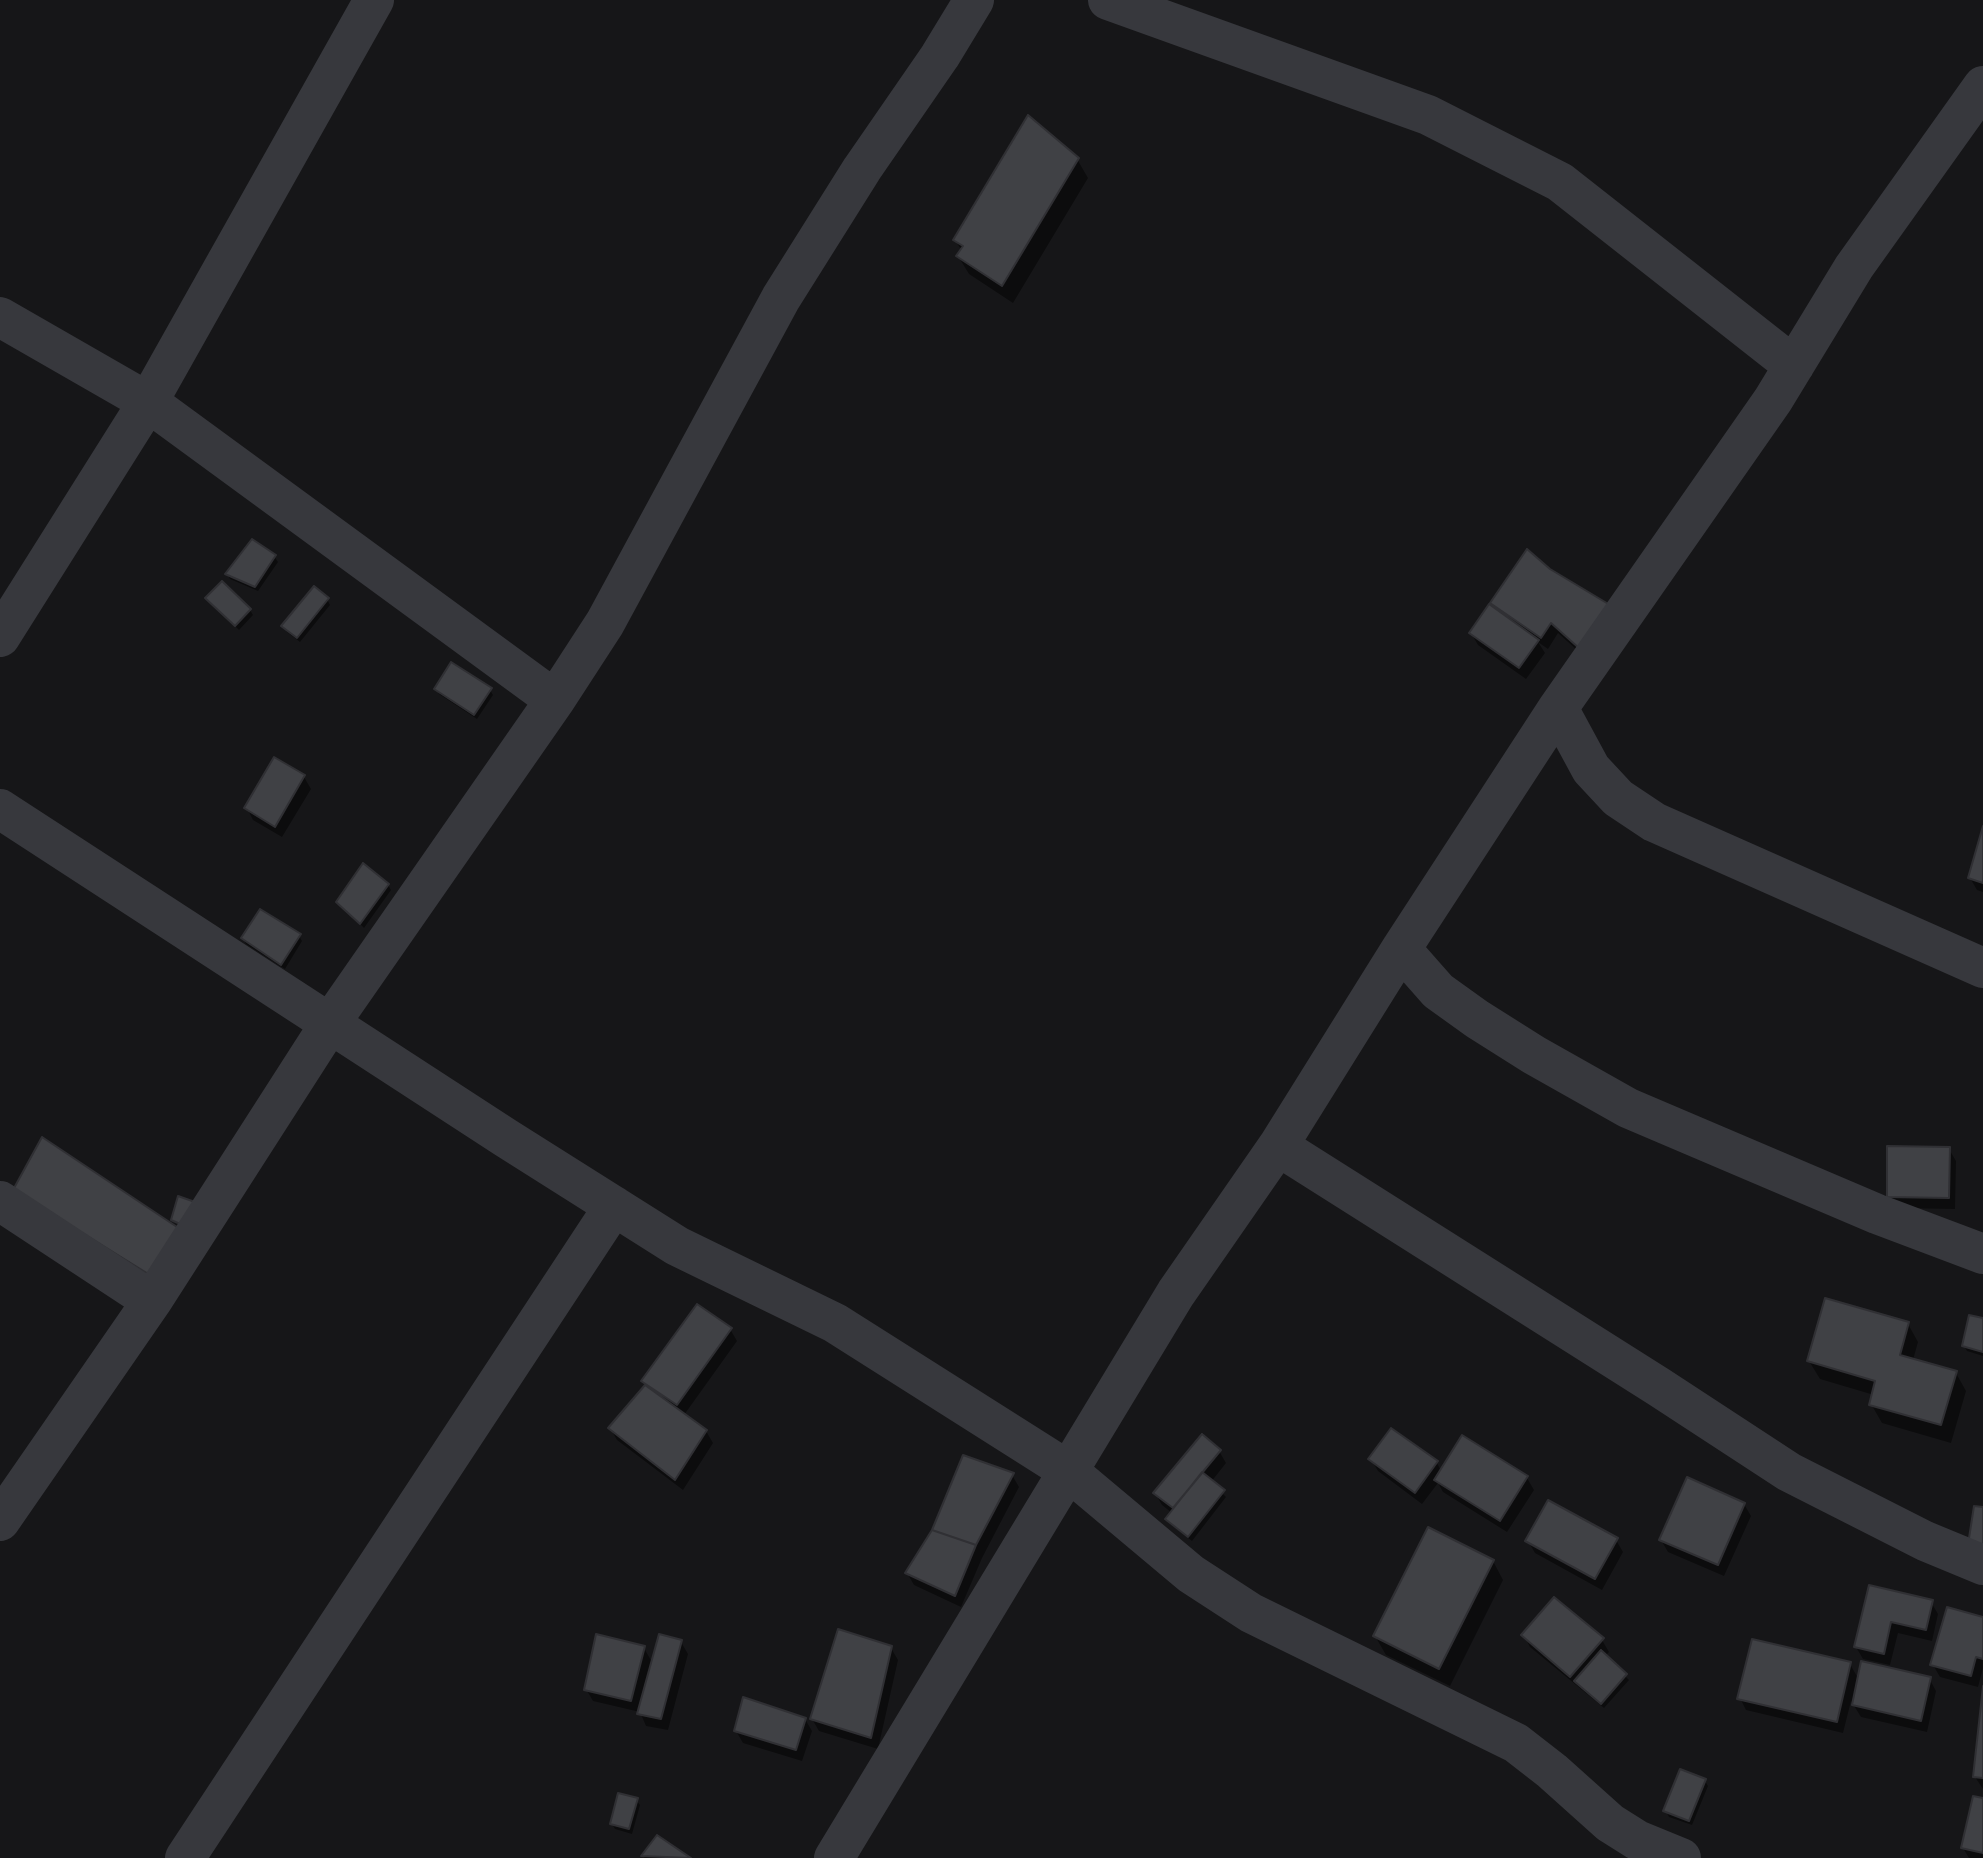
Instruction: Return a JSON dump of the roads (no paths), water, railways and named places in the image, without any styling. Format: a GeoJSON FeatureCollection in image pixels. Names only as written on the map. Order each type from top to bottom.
{"type":"FeatureCollection","features":[{"type":"Feature","properties":{"kind":"street"},"geometry":{"type":"LineString","coordinates":[[0,637],[148,402],[374,0]]}},
{"type":"Feature","properties":{"kind":"street"},"geometry":{"type":"LineString","coordinates":[[0,1521],[152,1301],[331,1022],[605,623],[781,298],[974,0]]}},
{"type":"Feature","properties":{"kind":"street"},"geometry":{"type":"LineString","coordinates":[[1108,0],[1428,115],[1560,182],[1794,366]]}},
{"type":"Feature","properties":{"kind":"street"},"geometry":{"type":"LineString","coordinates":[[834,1858],[1176,1293],[1278,1146],[1401,949],[1558,708],[1672,548],[1794,366],[1854,267],[1983,86]]}},
{"type":"Feature","properties":{"kind":"street"},"geometry":{"type":"LineString","coordinates":[[0,317],[148,402],[555,700]]}},
{"type":"Feature","properties":{"kind":"street"},"geometry":{"type":"LineString","coordinates":[[1558,708],[1591,769],[1618,798],[1654,822],[1983,968]]}},
{"type":"Feature","properties":{"kind":"street"},"geometry":{"type":"LineString","coordinates":[[0,809],[677,1246],[835,1323],[1067,1470],[1191,1574],[1227,1597],[1306,1641],[1516,1743],[1552,1771],[1611,1840],[1637,1840],[1681,1858]]}},
{"type":"Feature","properties":{"kind":"street"},"geometry":{"type":"LineString","coordinates":[[1401,949],[1438,991],[1477,1019],[1628,1108],[1877,1214],[1983,1254]]}},
{"type":"Feature","properties":{"kind":"street"},"geometry":{"type":"LineString","coordinates":[[1278,1146],[1789,1472],[1925,1541],[1983,1565]]}},
{"type":"Feature","properties":{"kind":"street"},"geometry":{"type":"LineString","coordinates":[[0,1201],[152,1301]]}},
{"type":"Feature","properties":{"kind":"street"},"geometry":{"type":"LineString","coordinates":[[185,1858],[614,1206]]}}]}
